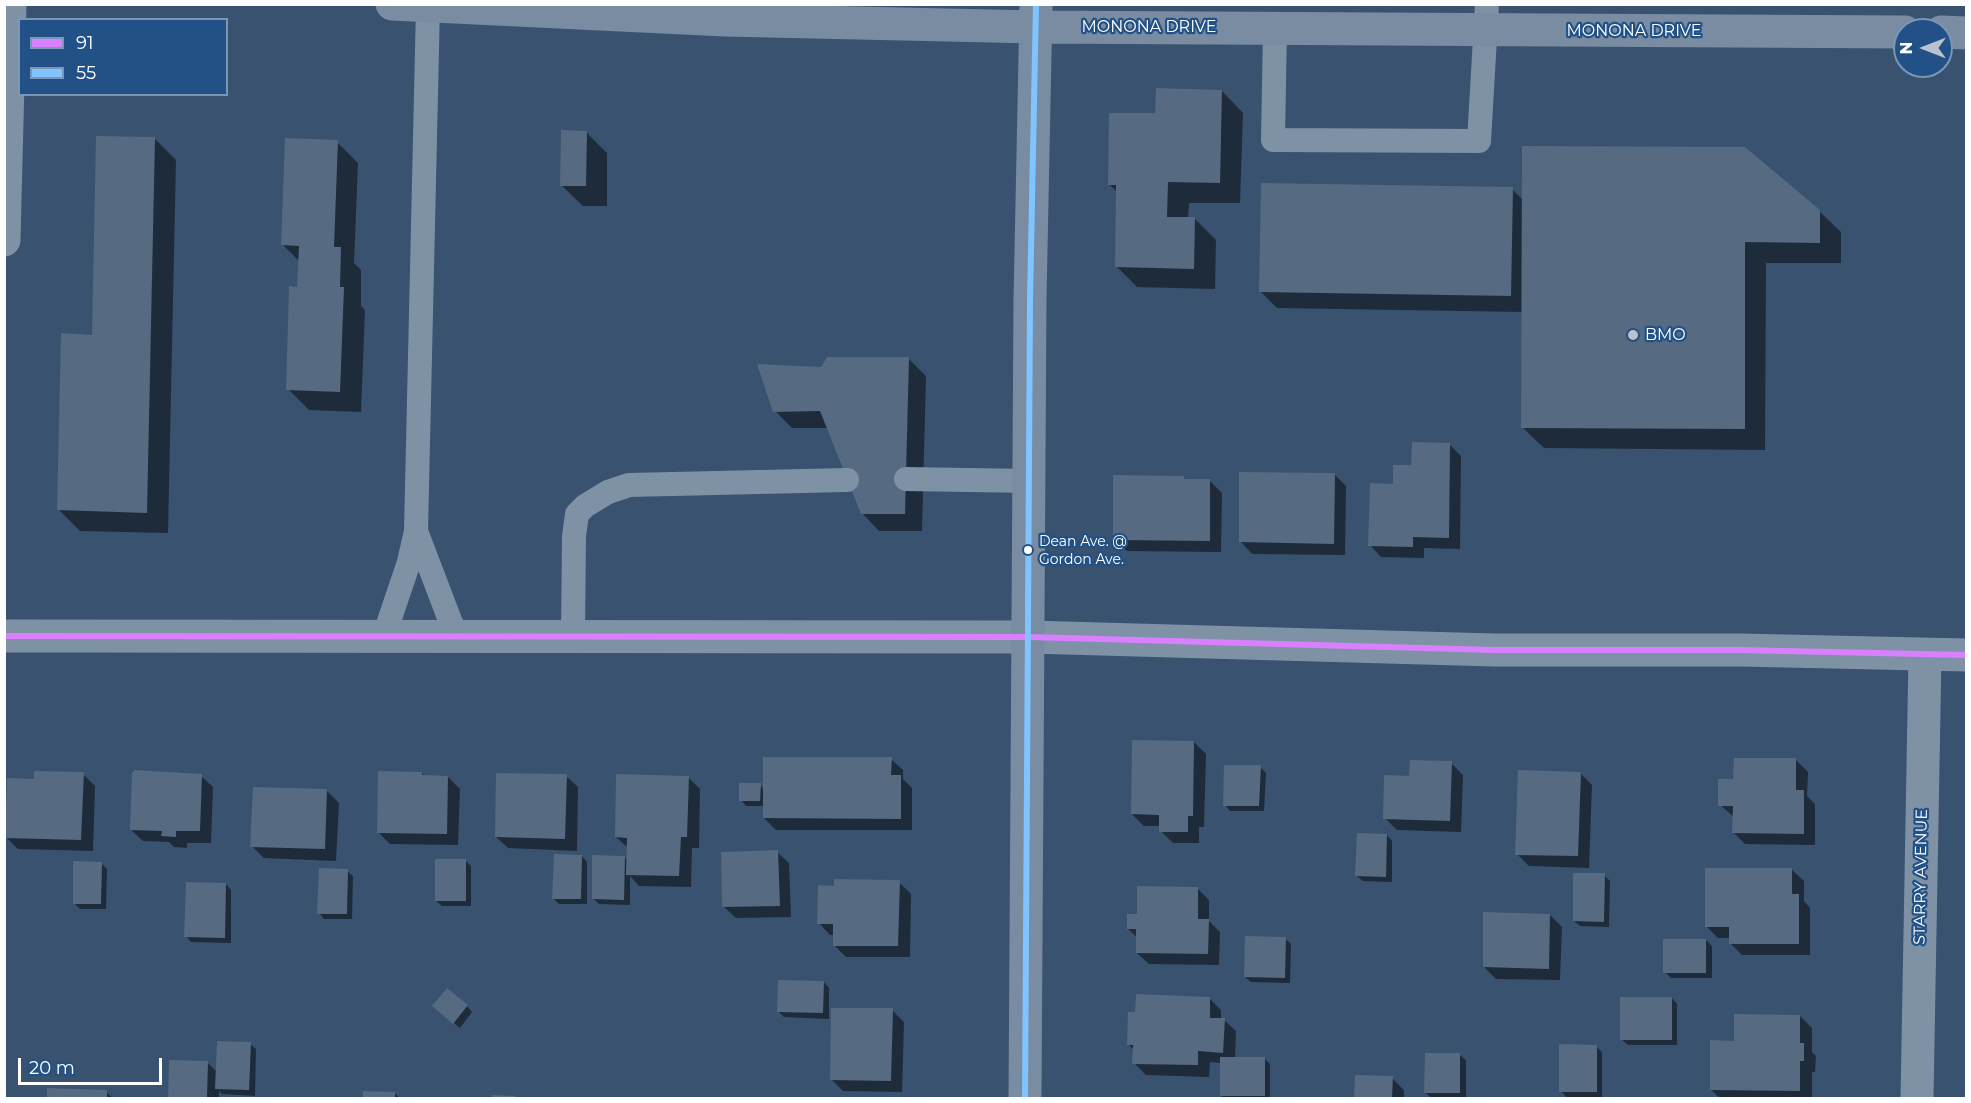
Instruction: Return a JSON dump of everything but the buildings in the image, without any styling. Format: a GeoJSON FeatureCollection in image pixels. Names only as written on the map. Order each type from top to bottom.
{"type":"FeatureCollection","features":[{"type":"Feature","properties":{"kind":"street"},"geometry":{"type":"LineString","coordinates":[[4,240],[5,110],[10,4]]}},
{"type":"Feature","properties":{"kind":"street","name":"MONONA DRIVE"},"geometry":{"type":"LineString","coordinates":[[392,4],[725,20],[1035,16],[1275,28],[1487,17],[1893,32]]}},
{"type":"Feature","properties":{"kind":"street"},"geometry":{"type":"LineString","coordinates":[[1025,1098],[1030,299],[1035,16]]}},
{"type":"Feature","properties":{"kind":"street"},"geometry":{"type":"LineString","coordinates":[[4,636],[1029,637],[1494,650],[1728,650],[1966,655]]}},
{"type":"Feature","properties":{"kind":"street","name":"STARRY AVENUE"},"geometry":{"type":"LineString","coordinates":[[1917,1098],[1925,655]]}},
{"type":"Feature","properties":{"kind":"lane"},"geometry":{"type":"LineString","coordinates":[[384,636],[409,562],[416,531],[428,6]]}},
{"type":"Feature","properties":{"kind":"lane"},"geometry":{"type":"LineString","coordinates":[[1275,28],[1272,140],[1479,141],[1487,17]]}},
{"type":"Feature","properties":{"kind":"lane"},"geometry":{"type":"LineString","coordinates":[[906,479],[1030,481]]}},
{"type":"Feature","properties":{"kind":"lane"},"geometry":{"type":"LineString","coordinates":[[573,636],[574,536],[577,514],[592,501],[629,484],[847,480]]}},
{"type":"Feature","properties":{"kind":"lane"},"geometry":{"type":"LineString","coordinates":[[416,531],[456,636]]}},
{"type":"Feature","properties":{"kind":"transit line","name":"55"},"geometry":{"type":"LineString","coordinates":[[1025,1098],[1030,299],[1036,4]]}},
{"type":"Feature","properties":{"kind":"transit line","name":"91"},"geometry":{"type":"LineString","coordinates":[[4,636],[1029,637],[1494,650],[1740,650],[1966,655]]}},
{"type":"Feature","properties":{"kind":"place","name":"BMO"},"geometry":{"type":"Point","coordinates":[1633,335]}},
{"type":"Feature","properties":{"kind":"place","name":"Dean Ave. @ Gordon Ave."},"geometry":{"type":"Point","coordinates":[1028,550]}}]}
